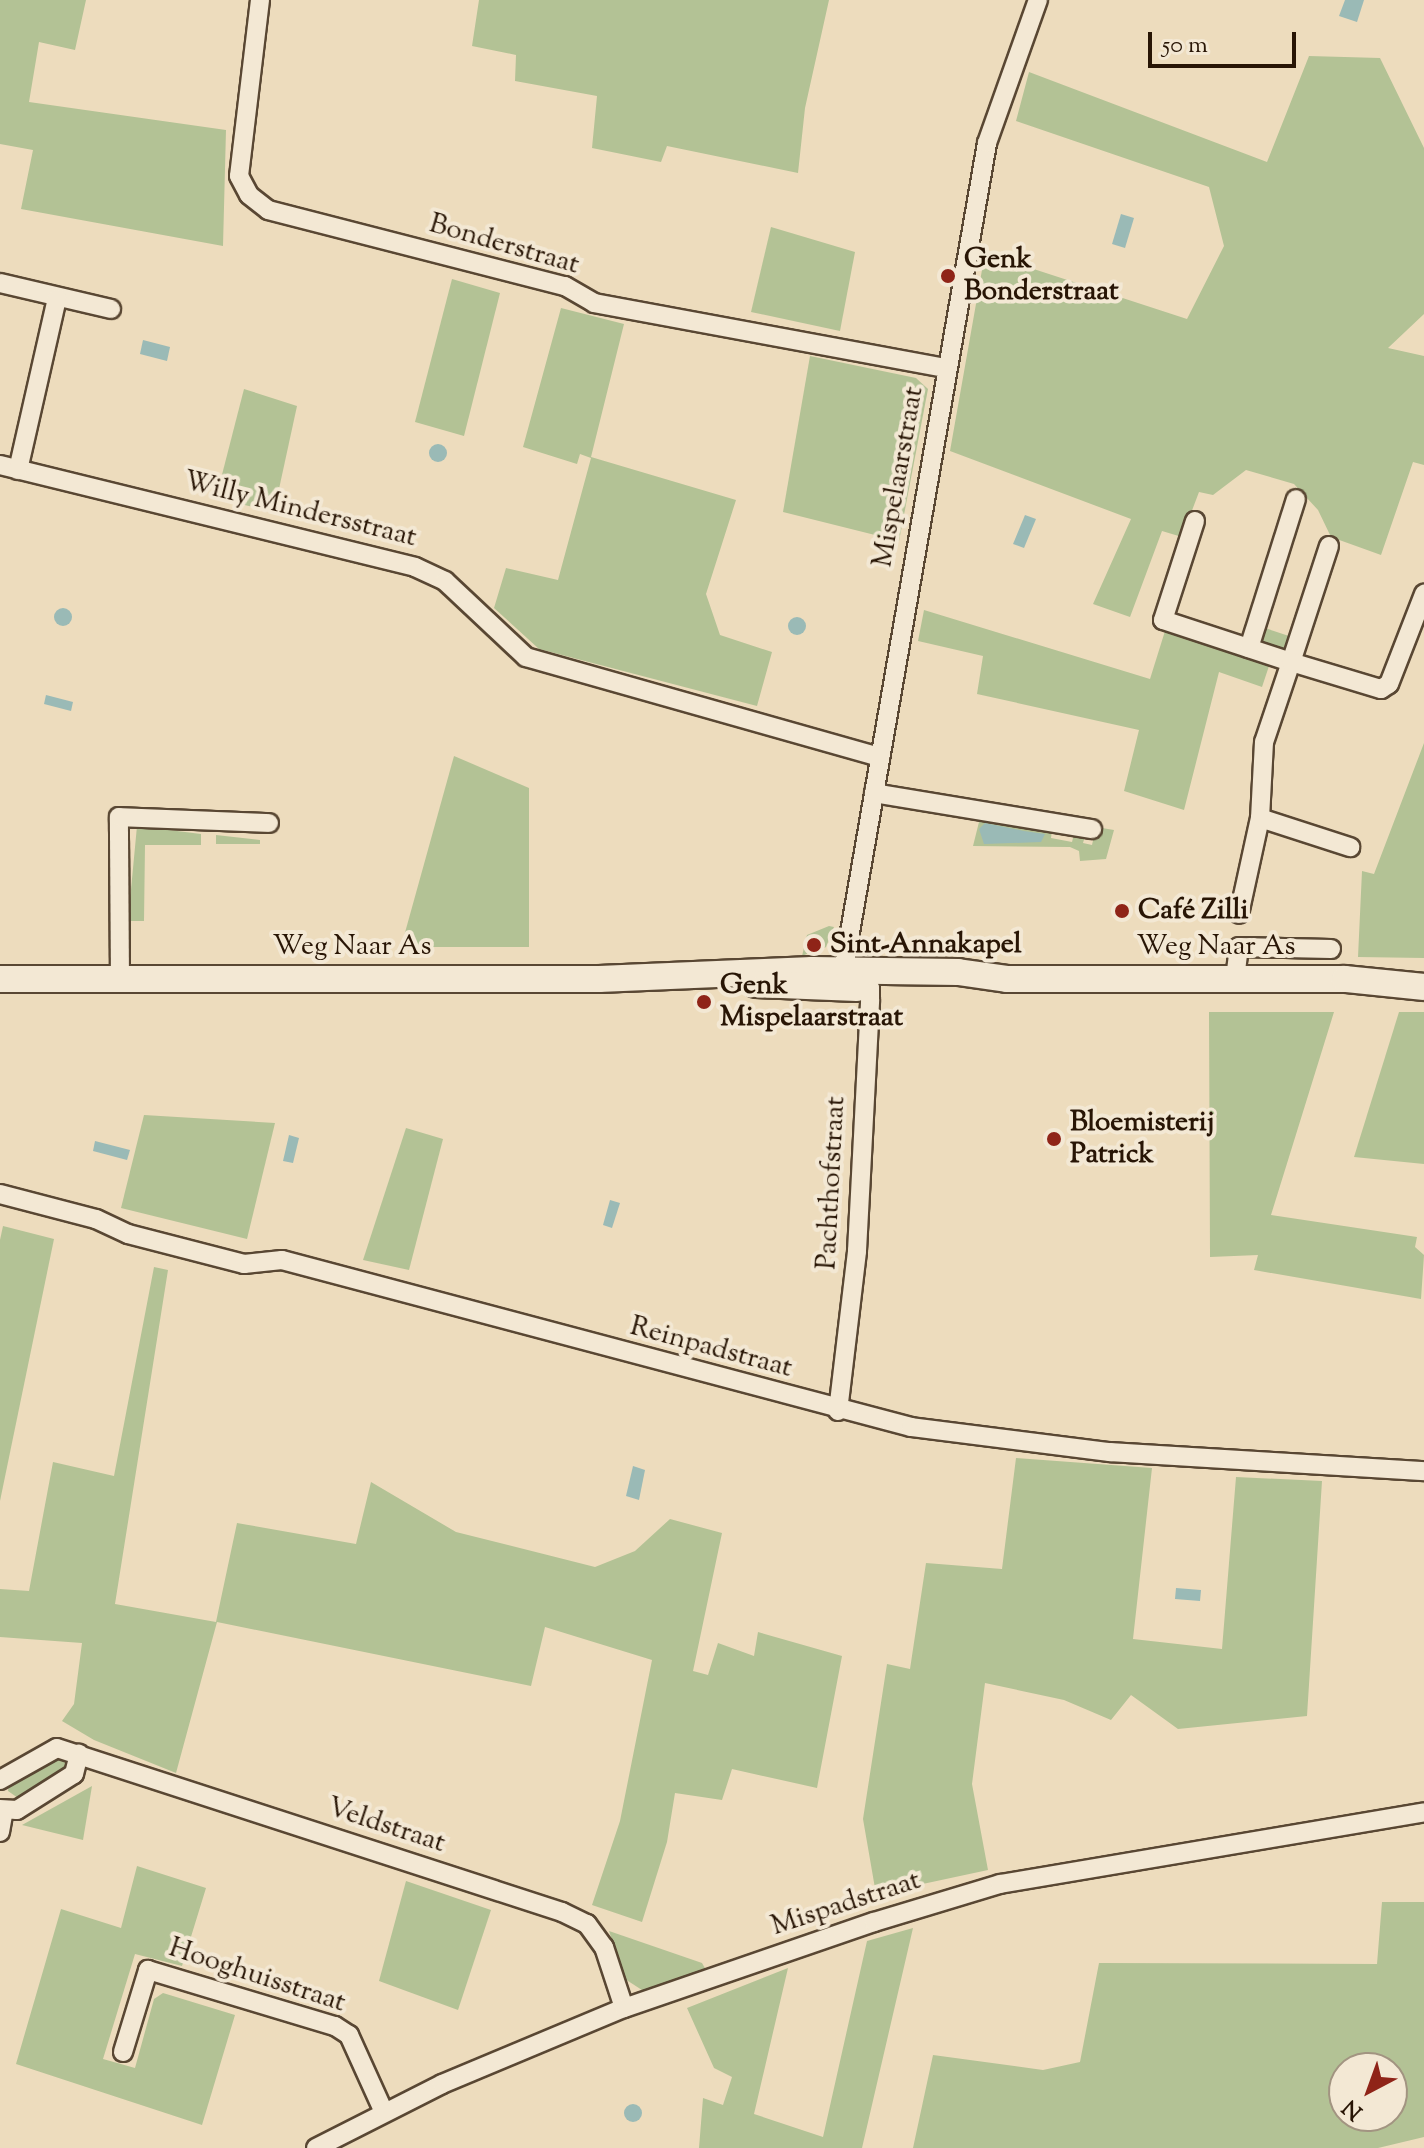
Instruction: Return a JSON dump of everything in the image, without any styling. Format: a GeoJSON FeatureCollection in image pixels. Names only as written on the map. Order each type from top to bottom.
{"type":"FeatureCollection","features":[{"type":"Feature","properties":{"kind":"main road","name":"Weg Naar As"},"geometry":{"type":"LineString","coordinates":[[0,979],[704,978],[845,971],[958,972],[1007,979],[1345,979],[1424,987]]}},
{"type":"Feature","properties":{"kind":"main road","name":"Weg Naar As"},"geometry":{"type":"LineString","coordinates":[[704,978],[790,988],[956,988],[1007,979]]}},
{"type":"Feature","properties":{"kind":"street","name":"Bonderstraat"},"geometry":{"type":"LineString","coordinates":[[260,0],[239,176],[249,195],[268,210],[565,286],[594,303],[945,368]]}},
{"type":"Feature","properties":{"kind":"street","name":"Mispelaarstraat"},"geometry":{"type":"LineString","coordinates":[[845,971],[945,368],[987,143],[1038,0]]}},
{"type":"Feature","properties":{"kind":"street"},"geometry":{"type":"LineString","coordinates":[[0,283],[111,309]]}},
{"type":"Feature","properties":{"kind":"street"},"geometry":{"type":"LineString","coordinates":[[9,467],[57,298]]}},
{"type":"Feature","properties":{"kind":"street","name":"Willy Mindersstraat"},"geometry":{"type":"LineString","coordinates":[[9,467],[429,571],[526,657],[880,757]]}},
{"type":"Feature","properties":{"kind":"street"},"geometry":{"type":"LineString","coordinates":[[1249,648],[1296,499]]}},
{"type":"Feature","properties":{"kind":"street"},"geometry":{"type":"LineString","coordinates":[[1195,521],[1163,620],[1291,662],[1381,689],[1389,684],[1424,594]]}},
{"type":"Feature","properties":{"kind":"street"},"geometry":{"type":"LineString","coordinates":[[1239,914],[1260,818],[1264,742],[1329,546]]}},
{"type":"Feature","properties":{"kind":"street"},"geometry":{"type":"LineString","coordinates":[[874,793],[1092,829]]}},
{"type":"Feature","properties":{"kind":"street"},"geometry":{"type":"LineString","coordinates":[[120,979],[119,817],[269,823]]}},
{"type":"Feature","properties":{"kind":"street"},"geometry":{"type":"LineString","coordinates":[[1260,818],[1350,847]]}},
{"type":"Feature","properties":{"kind":"street"},"geometry":{"type":"LineString","coordinates":[[1235,979],[1239,947],[1331,949]]}},
{"type":"Feature","properties":{"kind":"street"},"geometry":{"type":"LineString","coordinates":[[845,971],[870,988]]}},
{"type":"Feature","properties":{"kind":"street","name":"Pachthofstraat"},"geometry":{"type":"LineString","coordinates":[[838,1411],[857,1251],[870,988]]}},
{"type":"Feature","properties":{"kind":"street","name":"Reinpadstraat"},"geometry":{"type":"LineString","coordinates":[[0,1194],[96,1219],[128,1234],[244,1264],[282,1260],[838,1411],[911,1427],[1110,1452],[1424,1471]]}},
{"type":"Feature","properties":{"kind":"street","name":"Veldstraat"},"geometry":{"type":"LineString","coordinates":[[0,1780],[57,1748],[562,1912],[587,1924],[604,1947],[624,2008]]}},
{"type":"Feature","properties":{"kind":"street"},"geometry":{"type":"LineString","coordinates":[[0,1832],[2,1810],[17,1810],[74,1774],[79,1754]]}},
{"type":"Feature","properties":{"kind":"street","name":"Mispadstraat"},"geometry":{"type":"LineString","coordinates":[[316,2148],[384,2112],[624,2008],[1000,1884],[1424,1812]]}},
{"type":"Feature","properties":{"kind":"street","name":"Hooghuisstraat"},"geometry":{"type":"LineString","coordinates":[[123,2052],[148,1970],[335,2026],[349,2035],[384,2112]]}},
{"type":"Feature","properties":{"kind":"green space"},"geometry":{"type":"Polygon","coordinates":[[[0,0],[86,0],[75,50],[39,42],[29,102],[226,130],[223,246],[21,209],[33,150],[0,144],[0,0]]]}},
{"type":"Feature","properties":{"kind":"green space"},"geometry":{"type":"Polygon","coordinates":[[[479,0],[829,0],[805,108],[798,173],[667,146],[661,162],[592,148],[597,96],[515,81],[516,55],[472,46],[479,0]]]}},
{"type":"Feature","properties":{"kind":"green space"},"geometry":{"type":"Polygon","coordinates":[[[1309,56],[1380,58],[1424,148],[1424,314],[1388,348],[1424,356],[1424,465],[1413,462],[1381,555],[1331,537],[1318,510],[1294,484],[1246,470],[1213,495],[1199,492],[1182,537],[1162,531],[1130,617],[1093,604],[1131,519],[950,451],[985,253],[1187,319],[1224,246],[1209,187],[1016,121],[1029,72],[1267,162],[1309,56]]]}},
{"type":"Feature","properties":{"kind":"green space"},"geometry":{"type":"Polygon","coordinates":[[[771,227],[855,252],[840,331],[751,312],[771,227]]]}},
{"type":"Feature","properties":{"kind":"green space"},"geometry":{"type":"Polygon","coordinates":[[[452,279],[500,293],[464,436],[415,422],[452,279]]]}},
{"type":"Feature","properties":{"kind":"green space"},"geometry":{"type":"Polygon","coordinates":[[[561,308],[624,324],[591,457],[736,500],[706,594],[720,635],[772,652],[757,706],[539,649],[494,608],[506,568],[558,580],[591,458],[580,454],[577,464],[523,447],[561,308]]]}},
{"type":"Feature","properties":{"kind":"green space"},"geometry":{"type":"Polygon","coordinates":[[[810,356],[916,378],[928,389],[899,541],[783,512],[810,356]]]}},
{"type":"Feature","properties":{"kind":"green space"},"geometry":{"type":"Polygon","coordinates":[[[244,389],[297,406],[274,512],[216,498],[244,389]]]}},
{"type":"Feature","properties":{"kind":"green space"},"geometry":{"type":"Polygon","coordinates":[[[924,610],[1150,679],[1165,631],[1270,663],[1262,687],[1219,672],[1184,810],[1124,791],[1139,730],[977,694],[983,656],[918,641],[924,610]]]}},
{"type":"Feature","properties":{"kind":"green space"},"geometry":{"type":"Polygon","coordinates":[[[1262,627],[1292,637],[1287,652],[1257,642],[1262,627]]]}},
{"type":"Feature","properties":{"kind":"green space"},"geometry":{"type":"Polygon","coordinates":[[[1424,743],[1424,958],[1358,957],[1362,871],[1374,874],[1424,743]]]}},
{"type":"Feature","properties":{"kind":"green space"},"geometry":{"type":"Polygon","coordinates":[[[454,756],[529,788],[529,947],[401,947],[454,756]]]}},
{"type":"Feature","properties":{"kind":"green space"},"geometry":{"type":"Polygon","coordinates":[[[980,818],[1052,830],[1051,838],[1072,842],[1074,834],[1085,836],[1083,843],[1092,845],[1096,827],[1114,830],[1106,859],[1080,861],[1079,851],[1070,847],[973,846],[980,818]]]}},
{"type":"Feature","properties":{"kind":"green space"},"geometry":{"type":"Polygon","coordinates":[[[137,826],[201,834],[201,845],[145,845],[144,921],[128,921],[137,826]]]}},
{"type":"Feature","properties":{"kind":"green space"},"geometry":{"type":"Polygon","coordinates":[[[216,835],[260,840],[260,844],[216,844],[216,835]]]}},
{"type":"Feature","properties":{"kind":"green space"},"geometry":{"type":"Polygon","coordinates":[[[834,927],[826,947],[816,953],[818,940],[812,939],[809,953],[802,956],[807,935],[834,927]]]}},
{"type":"Feature","properties":{"kind":"green space"},"geometry":{"type":"Polygon","coordinates":[[[1209,1012],[1334,1012],[1271,1215],[1417,1237],[1415,1247],[1424,1255],[1421,1299],[1254,1270],[1258,1255],[1210,1257],[1209,1012]]]}},
{"type":"Feature","properties":{"kind":"green space"},"geometry":{"type":"Polygon","coordinates":[[[1399,1012],[1424,1012],[1424,1164],[1354,1157],[1399,1012]]]}},
{"type":"Feature","properties":{"kind":"green space"},"geometry":{"type":"Polygon","coordinates":[[[144,1115],[275,1123],[247,1239],[121,1208],[144,1115]]]}},
{"type":"Feature","properties":{"kind":"green space"},"geometry":{"type":"Polygon","coordinates":[[[406,1128],[443,1139],[409,1270],[363,1260],[406,1128]]]}},
{"type":"Feature","properties":{"kind":"green space"},"geometry":{"type":"Polygon","coordinates":[[[3,1226],[54,1239],[0,1501],[0,1240],[3,1226]]]}},
{"type":"Feature","properties":{"kind":"green space"},"geometry":{"type":"Polygon","coordinates":[[[154,1267],[168,1270],[115,1604],[216,1622],[237,1523],[356,1544],[371,1482],[456,1532],[595,1567],[635,1551],[670,1519],[722,1533],[693,1671],[708,1675],[718,1643],[754,1656],[758,1632],[842,1656],[817,1788],[732,1769],[722,1800],[675,1793],[667,1842],[642,1922],[592,1905],[620,1821],[652,1660],[545,1627],[531,1686],[217,1622],[176,1773],[94,1740],[62,1721],[74,1704],[82,1643],[0,1637],[0,1589],[29,1591],[53,1462],[114,1476],[154,1267]]]}},
{"type":"Feature","properties":{"kind":"green space"},"geometry":{"type":"Polygon","coordinates":[[[1016,1458],[1152,1468],[1133,1639],[1222,1649],[1236,1477],[1322,1481],[1307,1716],[1178,1729],[1131,1695],[1111,1720],[1064,1700],[985,1683],[972,1784],[988,1870],[876,1894],[863,1819],[887,1664],[910,1669],[926,1563],[1002,1569],[1016,1458]]]}},
{"type":"Feature","properties":{"kind":"green space"},"geometry":{"type":"Polygon","coordinates":[[[56,1756],[67,1763],[64,1773],[18,1798],[8,1791],[9,1784],[56,1756]]]}},
{"type":"Feature","properties":{"kind":"green space"},"geometry":{"type":"Polygon","coordinates":[[[92,1786],[83,1840],[22,1825],[92,1786]]]}},
{"type":"Feature","properties":{"kind":"green space"},"geometry":{"type":"Polygon","coordinates":[[[137,1866],[206,1888],[182,1966],[135,1954],[103,2059],[135,2068],[154,1999],[163,1993],[235,2015],[202,2125],[16,2064],[61,1909],[121,1928],[137,1866]]]}},
{"type":"Feature","properties":{"kind":"green space"},"geometry":{"type":"Polygon","coordinates":[[[406,1881],[491,1910],[458,2010],[379,1981],[406,1881]]]}},
{"type":"Feature","properties":{"kind":"green space"},"geometry":{"type":"Polygon","coordinates":[[[1382,1902],[1424,1902],[1424,2137],[1378,2148],[913,2148],[933,2055],[1043,2070],[1080,2062],[1099,1963],[1377,1964],[1382,1902]]]}},
{"type":"Feature","properties":{"kind":"green space"},"geometry":{"type":"Polygon","coordinates":[[[913,1928],[862,2148],[699,2148],[703,2098],[723,2105],[732,2077],[714,2068],[687,2008],[788,1968],[754,2114],[823,2137],[867,1941],[913,1928]]]}},
{"type":"Feature","properties":{"kind":"green space"},"geometry":{"type":"Polygon","coordinates":[[[609,1931],[702,1963],[706,1970],[645,1992],[625,1979],[609,1931]]]}},
{"type":"Feature","properties":{"kind":"water"},"geometry":{"type":"Polygon","coordinates":[[[1345,0],[1364,0],[1357,22],[1339,16],[1345,0]]]}},
{"type":"Feature","properties":{"kind":"water"},"geometry":{"type":"Polygon","coordinates":[[[1121,214],[1134,218],[1125,248],[1112,244],[1121,214]]]}},
{"type":"Feature","properties":{"kind":"water"},"geometry":{"type":"Polygon","coordinates":[[[143,340],[170,347],[167,361],[140,354],[143,340]]]}},
{"type":"Feature","properties":{"kind":"water"},"geometry":{"type":"Polygon","coordinates":[[[438,444],[447,453],[438,462],[429,453],[438,444]]]}},
{"type":"Feature","properties":{"kind":"water"},"geometry":{"type":"Polygon","coordinates":[[[1025,515],[1036,519],[1024,548],[1013,544],[1025,515]]]}},
{"type":"Feature","properties":{"kind":"water"},"geometry":{"type":"Polygon","coordinates":[[[63,608],[72,617],[63,626],[54,617],[63,608]]]}},
{"type":"Feature","properties":{"kind":"water"},"geometry":{"type":"Polygon","coordinates":[[[793,617],[801,617],[806,626],[804,633],[793,635],[788,630],[788,622],[793,617]]]}},
{"type":"Feature","properties":{"kind":"water"},"geometry":{"type":"Polygon","coordinates":[[[46,695],[73,702],[71,711],[44,704],[46,695]]]}},
{"type":"Feature","properties":{"kind":"water"},"geometry":{"type":"Polygon","coordinates":[[[985,823],[1045,834],[1041,842],[984,844],[979,829],[985,823]]]}},
{"type":"Feature","properties":{"kind":"water"},"geometry":{"type":"Polygon","coordinates":[[[289,1135],[299,1138],[293,1163],[283,1161],[289,1135]]]}},
{"type":"Feature","properties":{"kind":"water"},"geometry":{"type":"Polygon","coordinates":[[[95,1141],[130,1150],[127,1160],[93,1151],[95,1141]]]}},
{"type":"Feature","properties":{"kind":"water"},"geometry":{"type":"Polygon","coordinates":[[[610,1200],[620,1203],[612,1228],[603,1225],[610,1200]]]}},
{"type":"Feature","properties":{"kind":"water"},"geometry":{"type":"Polygon","coordinates":[[[633,1466],[645,1470],[639,1500],[626,1496],[633,1466]]]}},
{"type":"Feature","properties":{"kind":"water"},"geometry":{"type":"Polygon","coordinates":[[[1176,1588],[1201,1590],[1200,1601],[1175,1599],[1176,1588]]]}},
{"type":"Feature","properties":{"kind":"water"},"geometry":{"type":"Polygon","coordinates":[[[633,2104],[642,2113],[633,2122],[624,2113],[633,2104]]]}},
{"type":"Feature","properties":{"kind":"place","name":"Genk Bonderstraat"},"geometry":{"type":"Point","coordinates":[948,276]}},
{"type":"Feature","properties":{"kind":"place","name":"Café Zilli"},"geometry":{"type":"Point","coordinates":[1122,911]}},
{"type":"Feature","properties":{"kind":"place","name":"Sint-Annakapel"},"geometry":{"type":"Point","coordinates":[814,945]}},
{"type":"Feature","properties":{"kind":"place","name":"Genk Mispelaarstraat"},"geometry":{"type":"Point","coordinates":[704,1002]}},
{"type":"Feature","properties":{"kind":"place","name":"Bloemisterij Patrick"},"geometry":{"type":"Point","coordinates":[1054,1139]}}]}
